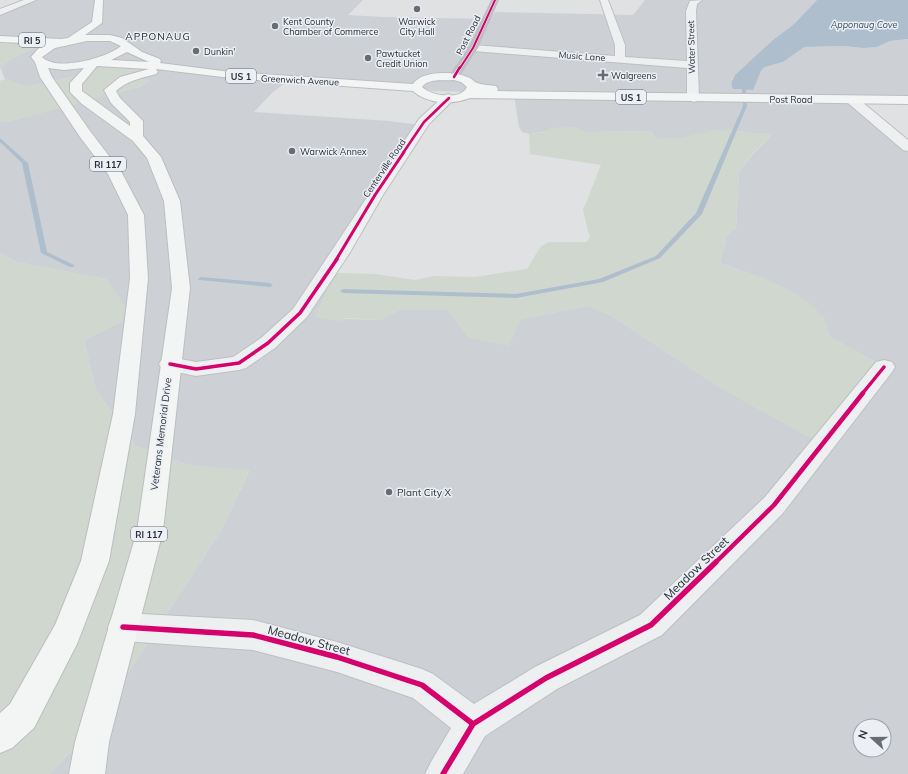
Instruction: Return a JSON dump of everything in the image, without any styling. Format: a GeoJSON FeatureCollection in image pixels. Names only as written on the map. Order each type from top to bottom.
{"type":"FeatureCollection","features":[{"type":"Feature","properties":{"kind":"main road"},"geometry":{"type":"LineString","coordinates":[[30,55],[66,41],[97,23],[99,0]]}},
{"type":"Feature","properties":{"kind":"main road","name":"Post Road"},"geometry":{"type":"LineString","coordinates":[[454,77],[473,48],[495,0]]}},
{"type":"Feature","properties":{"kind":"main road"},"geometry":{"type":"LineString","coordinates":[[66,41],[104,38],[120,39]]}},
{"type":"Feature","properties":{"kind":"main road","name":"RI 5"},"geometry":{"type":"LineString","coordinates":[[0,39],[66,41]]}},
{"type":"Feature","properties":{"kind":"main road","name":"RI 117"},"geometry":{"type":"LineString","coordinates":[[95,63],[112,58],[122,52],[120,39]]}},
{"type":"Feature","properties":{"kind":"main road","name":"Greenwich Avenue"},"geometry":{"type":"LineString","coordinates":[[120,39],[137,54],[172,68]]}},
{"type":"Feature","properties":{"kind":"main road","name":"RI 5"},"geometry":{"type":"LineString","coordinates":[[0,44],[30,55]]}},
{"type":"Feature","properties":{"kind":"main road","name":"RI 117"},"geometry":{"type":"LineString","coordinates":[[0,736],[22,716],[66,634],[95,561],[124,414],[139,278],[136,215],[115,173],[85,134],[30,55]]}},
{"type":"Feature","properties":{"kind":"main road","name":"US 1"},"geometry":{"type":"LineString","coordinates":[[30,55],[63,66],[95,63]]}},
{"type":"Feature","properties":{"kind":"main road","name":"Greenwich Avenue"},"geometry":{"type":"LineString","coordinates":[[95,63],[172,68],[278,79],[418,85]]}},
{"type":"Feature","properties":{"kind":"main road","name":"Veterans Memorial Drive"},"geometry":{"type":"LineString","coordinates":[[87,774],[92,742],[150,531],[180,288],[172,201],[154,157],[138,138],[86,101],[76,92],[76,82],[95,63]]}},
{"type":"Feature","properties":{"kind":"main road"},"geometry":{"type":"LineString","coordinates":[[138,138],[136,121],[115,100],[110,90],[115,84],[131,76],[152,72],[189,70]]}},
{"type":"Feature","properties":{"kind":"main road","name":"US 1"},"geometry":{"type":"LineString","coordinates":[[442,77],[454,77],[465,80],[470,90],[449,98],[428,96],[419,93],[418,85],[442,77]]}},
{"type":"Feature","properties":{"kind":"main road","name":"Post Road"},"geometry":{"type":"LineString","coordinates":[[470,90],[530,94],[732,99],[908,100]]}},
{"type":"Feature","properties":{"kind":"street"},"geometry":{"type":"LineString","coordinates":[[0,12],[32,0]]}},
{"type":"Feature","properties":{"kind":"street"},"geometry":{"type":"LineString","coordinates":[[604,0],[610,21],[620,45],[620,59]]}},
{"type":"Feature","properties":{"kind":"street","name":"Water Street"},"geometry":{"type":"LineString","coordinates":[[693,98],[690,11],[693,3],[698,0]]}},
{"type":"Feature","properties":{"kind":"street","name":"Music Lane"},"geometry":{"type":"LineString","coordinates":[[473,48],[620,59],[655,64],[692,65]]}},
{"type":"Feature","properties":{"kind":"street","name":"Centerville Road"},"geometry":{"type":"LineString","coordinates":[[424,122],[428,96]]}},
{"type":"Feature","properties":{"kind":"street","name":"Centerville Road"},"geometry":{"type":"LineString","coordinates":[[170,364],[196,369],[239,363],[268,343],[300,313],[340,254],[375,195],[424,122],[449,98]]}},
{"type":"Feature","properties":{"kind":"street"},"geometry":{"type":"LineString","coordinates":[[852,100],[908,147]]}},
{"type":"Feature","properties":{"kind":"street","name":"Meadow Street"},"geometry":{"type":"LineString","coordinates":[[443,774],[473,724],[546,678],[651,625],[774,505],[884,367]]}},
{"type":"Feature","properties":{"kind":"street","name":"Meadow Street"},"geometry":{"type":"LineString","coordinates":[[123,627],[253,635],[337,657],[422,685],[473,724]]}},
{"type":"Feature","properties":{"kind":"shaded area"},"geometry":{"type":"Polygon","coordinates":[[[30,0],[363,0],[348,15],[490,19],[495,12],[633,15],[645,0],[817,0],[794,24],[773,40],[732,79],[733,89],[753,90],[758,75],[765,67],[783,62],[803,47],[844,46],[864,48],[877,47],[890,41],[908,39],[908,100],[859,100],[908,143],[908,774],[50,774],[71,751],[111,699],[221,531],[249,471],[189,465],[136,446],[96,390],[84,340],[122,321],[106,279],[17,262],[0,253],[0,121],[7,122],[150,81],[116,62],[72,77],[26,87],[5,79],[0,67],[9,60],[34,48],[0,42],[0,11],[30,0]],[[289,80],[273,92],[254,112],[389,121],[420,125],[359,219],[316,318],[381,320],[399,310],[448,310],[469,338],[521,319],[587,306],[610,315],[716,385],[822,444],[883,366],[830,337],[824,318],[768,280],[720,263],[727,235],[736,228],[739,171],[771,136],[766,133],[751,133],[731,130],[681,138],[657,139],[650,131],[585,132],[574,127],[529,134],[522,132],[519,127],[514,95],[512,93],[435,91],[289,80]]]}},
{"type":"Feature","properties":{"kind":"shaded area"},"geometry":{"type":"Polygon","coordinates":[[[0,43],[34,48],[9,60],[0,67],[0,43]]]}},
{"type":"Feature","properties":{"kind":"shaded area"},"geometry":{"type":"Polygon","coordinates":[[[116,62],[164,67],[146,77],[150,81],[141,87],[7,122],[0,121],[0,81],[5,79],[26,87],[72,77],[116,62]]]}},
{"type":"Feature","properties":{"kind":"shaded area"},"geometry":{"type":"Polygon","coordinates":[[[574,127],[585,132],[650,131],[657,139],[681,138],[718,129],[721,131],[731,130],[751,133],[766,133],[771,136],[753,153],[739,171],[736,228],[727,235],[720,263],[776,283],[801,297],[813,306],[823,317],[830,337],[883,366],[822,444],[716,385],[610,315],[587,306],[521,319],[509,346],[469,338],[448,310],[399,310],[381,320],[343,318],[342,321],[316,318],[317,311],[336,273],[376,274],[415,280],[434,276],[475,277],[527,269],[541,246],[549,242],[586,242],[590,238],[583,210],[601,165],[530,154],[529,134],[546,132],[550,128],[574,127]]]}},
{"type":"Feature","properties":{"kind":"shaded area"},"geometry":{"type":"Polygon","coordinates":[[[0,253],[17,262],[106,279],[129,311],[122,321],[84,340],[96,390],[136,446],[189,465],[249,470],[221,531],[111,699],[71,751],[50,774],[0,774],[0,253]]]}},
{"type":"Feature","properties":{"kind":"water","name":"Apponaug Cove"},"geometry":{"type":"Polygon","coordinates":[[[817,0],[908,0],[908,39],[890,41],[877,47],[864,48],[844,46],[804,47],[783,62],[765,67],[761,71],[753,90],[733,89],[732,82],[736,74],[773,40],[794,24],[817,0]]]}},
{"type":"Feature","properties":{"kind":"waterway"},"geometry":{"type":"LineString","coordinates":[[343,291],[516,296],[601,281],[658,257],[699,214],[745,106],[744,90],[746,80]]}},
{"type":"Feature","properties":{"kind":"waterway"},"geometry":{"type":"LineString","coordinates":[[0,139],[25,163],[44,253],[72,266]]}},
{"type":"Feature","properties":{"kind":"waterway"},"geometry":{"type":"LineString","coordinates":[[201,279],[270,285]]}},
{"type":"Feature","properties":{"kind":"cycle path"},"geometry":{"type":"LineString","coordinates":[[454,77],[473,48],[495,0]]}},
{"type":"Feature","properties":{"kind":"cycle path"},"geometry":{"type":"LineString","coordinates":[[170,364],[196,369],[239,363],[268,343],[300,313],[340,254],[375,195],[424,122],[449,98]]}},
{"type":"Feature","properties":{"kind":"cycle path"},"geometry":{"type":"LineString","coordinates":[[443,774],[473,724],[546,678],[651,625],[774,505],[884,367]]}},
{"type":"Feature","properties":{"kind":"cycle path"},"geometry":{"type":"LineString","coordinates":[[123,627],[253,635],[337,657],[422,685],[473,724]]}},
{"type":"Feature","properties":{"kind":"place","name":"Warwick City Hall"},"geometry":{"type":"Point","coordinates":[417,9]}},
{"type":"Feature","properties":{"kind":"place","name":"Kent County Chamber of Commerce"},"geometry":{"type":"Point","coordinates":[275,26]}},
{"type":"Feature","properties":{"kind":"place","name":"Dunkin'"},"geometry":{"type":"Point","coordinates":[196,51]}},
{"type":"Feature","properties":{"kind":"place","name":"Pawtucket Credit Union"},"geometry":{"type":"Point","coordinates":[368,58]}},
{"type":"Feature","properties":{"kind":"place","name":"Walgreens"},"geometry":{"type":"Point","coordinates":[603,75]}},
{"type":"Feature","properties":{"kind":"place","name":"Warwick Annex"},"geometry":{"type":"Point","coordinates":[292,151]}},
{"type":"Feature","properties":{"kind":"place","name":"Plant City X"},"geometry":{"type":"Point","coordinates":[389,492]}},
{"type":"Feature","properties":{"kind":"district","name":"APPONAUG"},"geometry":{"type":"Point","coordinates":[158,36]}}]}
